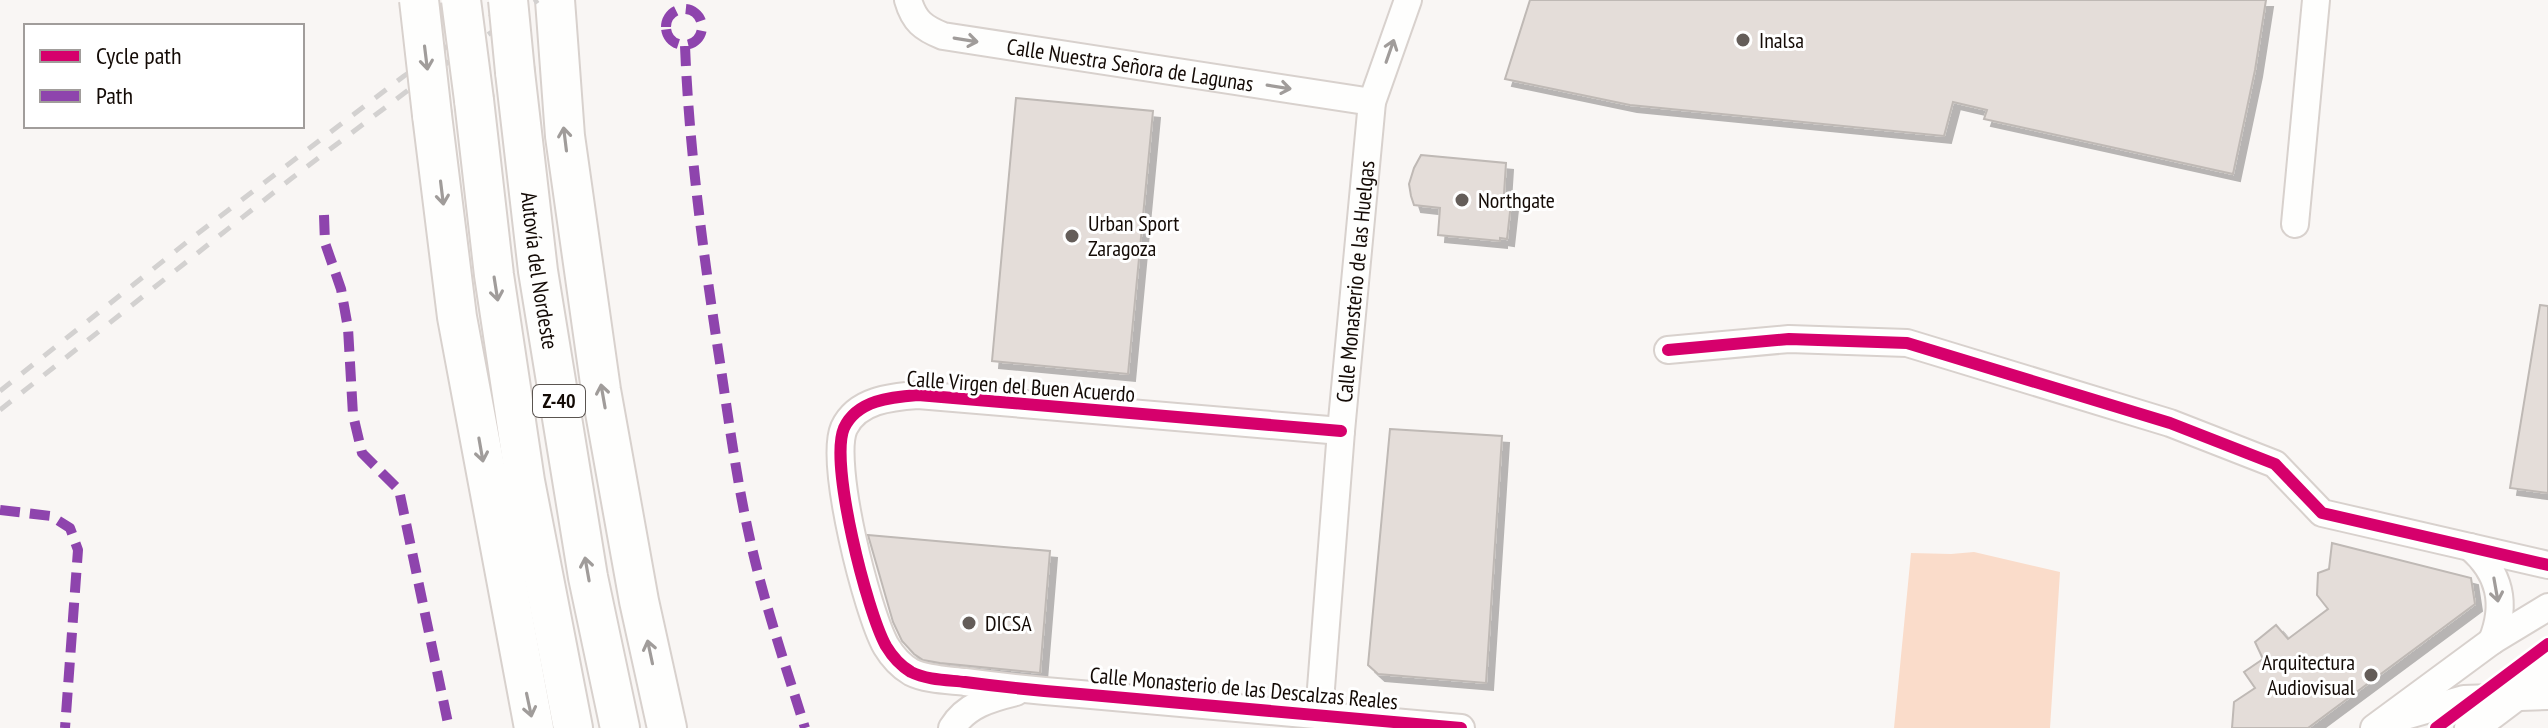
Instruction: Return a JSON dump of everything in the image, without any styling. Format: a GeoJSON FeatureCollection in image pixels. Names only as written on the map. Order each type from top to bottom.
{"type":"FeatureCollection","features":[{"type":"Feature","properties":{"kind":"highway"},"geometry":{"type":"LineString","coordinates":[[419,0],[457,317],[534,728]]}},
{"type":"Feature","properties":{"kind":"highway","name":"Autovía del Nordeste"},"geometry":{"type":"LineString","coordinates":[[461,0],[494,275],[525,481],[573,728]]}},
{"type":"Feature","properties":{"kind":"highway","name":"Autovía del Nordeste"},"geometry":{"type":"LineString","coordinates":[[508,0],[538,271],[588,577],[620,728]]}},
{"type":"Feature","properties":{"kind":"highway"},"geometry":{"type":"LineString","coordinates":[[555,0],[565,136],[601,390],[639,601],[667,728]]}},
{"type":"Feature","properties":{"kind":"main road"},"geometry":{"type":"LineString","coordinates":[[2471,728],[2548,670]]}},
{"type":"Feature","properties":{"kind":"street","name":"Calle Nuestra Señora de Lagunas"},"geometry":{"type":"LineString","coordinates":[[908,0],[913,17],[923,28],[943,36],[1372,102]]}},
{"type":"Feature","properties":{"kind":"street","name":"Calle Monasterio de las Huelgas"},"geometry":{"type":"LineString","coordinates":[[1319,714],[1341,431],[1372,102],[1408,0]]}},
{"type":"Feature","properties":{"kind":"street"},"geometry":{"type":"LineString","coordinates":[[2295,224],[2316,0]]}},
{"type":"Feature","properties":{"kind":"street"},"geometry":{"type":"LineString","coordinates":[[1668,350],[1789,339],[1907,343],[2170,423],[2275,464],[2322,513],[2548,565]]}},
{"type":"Feature","properties":{"kind":"street","name":"Calle Virgen del Buen Acuerdo"},"geometry":{"type":"LineString","coordinates":[[1024,690],[912,672],[899,663],[886,646],[877,626],[848,525],[840,442],[845,426],[855,413],[871,403],[892,397],[918,395],[1341,431]]}},
{"type":"Feature","properties":{"kind":"street"},"geometry":{"type":"LineString","coordinates":[[2470,547],[2485,560],[2495,579],[2499,612],[2492,641]]}},
{"type":"Feature","properties":{"kind":"street"},"geometry":{"type":"LineString","coordinates":[[2377,726],[2492,641],[2548,607]]}},
{"type":"Feature","properties":{"kind":"street"},"geometry":{"type":"LineString","coordinates":[[952,728],[964,713],[979,704],[1024,690]]}},
{"type":"Feature","properties":{"kind":"street","name":"Calle Monasterio de las Descalzas Reales"},"geometry":{"type":"LineString","coordinates":[[1024,690],[1461,728]]}},
{"type":"Feature","properties":{"kind":"street"},"geometry":{"type":"LineString","coordinates":[[2377,726],[2464,699],[2548,696]]}},
{"type":"Feature","properties":{"kind":"shaded area"},"geometry":{"type":"Polygon","coordinates":[[[1974,552],[2060,572],[2050,728],[1894,728],[1911,553],[1974,552]]]}},
{"type":"Feature","properties":{"kind":"building"},"geometry":{"type":"Polygon","coordinates":[[[1530,0],[2266,0],[2233,174],[1984,119],[1987,110],[1953,102],[1944,136],[1630,105],[1505,79],[1530,0]]]}},
{"type":"Feature","properties":{"kind":"building","name":"Urban Sport Zaragoza"},"geometry":{"type":"Polygon","coordinates":[[[1016,98],[1153,111],[1128,374],[992,361],[1016,98]]]}},
{"type":"Feature","properties":{"kind":"building","name":"Northgate"},"geometry":{"type":"Polygon","coordinates":[[[1421,155],[1506,163],[1504,194],[1512,194],[1507,239],[1500,238],[1500,241],[1438,235],[1440,208],[1414,205],[1411,196],[1409,184],[1421,155]]]}},
{"type":"Feature","properties":{"kind":"building"},"geometry":{"type":"Polygon","coordinates":[[[2540,305],[2548,306],[2548,493],[2510,488],[2540,305]]]}},
{"type":"Feature","properties":{"kind":"building"},"geometry":{"type":"Polygon","coordinates":[[[1390,429],[1502,436],[1486,683],[1378,674],[1368,665],[1390,429]]]}},
{"type":"Feature","properties":{"kind":"building","name":"DICSA"},"geometry":{"type":"Polygon","coordinates":[[[868,535],[1050,551],[1040,673],[940,663],[923,660],[914,654],[902,641],[893,622],[868,535]]]}},
{"type":"Feature","properties":{"kind":"building"},"geometry":{"type":"Polygon","coordinates":[[[2332,543],[2471,578],[2475,604],[2308,728],[2232,728],[2234,702],[2255,688],[2244,672],[2263,659],[2255,642],[2276,625],[2288,639],[2328,609],[2317,595],[2318,573],[2329,569],[2332,543]]]}},
{"type":"Feature","properties":{"kind":"railway"},"geometry":{"type":"LineString","coordinates":[[0,391],[197,234],[404,76],[515,0]]}},
{"type":"Feature","properties":{"kind":"railway"},"geometry":{"type":"LineString","coordinates":[[0,410],[292,178],[411,88],[538,0]]}},
{"type":"Feature","properties":{"kind":"marked path"},"geometry":{"type":"LineString","coordinates":[[684,9],[697,14],[702,27],[697,40],[684,45],[671,40],[666,27],[671,14],[684,9]]}},
{"type":"Feature","properties":{"kind":"marked path"},"geometry":{"type":"LineString","coordinates":[[685,46],[701,232],[740,487],[761,584],[805,728]]}},
{"type":"Feature","properties":{"kind":"marked path"},"geometry":{"type":"LineString","coordinates":[[324,215],[325,243],[341,289],[348,328],[353,415],[362,453],[399,490],[449,728]]}},
{"type":"Feature","properties":{"kind":"marked path"},"geometry":{"type":"LineString","coordinates":[[0,510],[51,516],[70,528],[78,550],[65,728]]}},
{"type":"Feature","properties":{"kind":"cycle path"},"geometry":{"type":"LineString","coordinates":[[1668,350],[1789,339],[1907,343],[2170,423],[2275,464],[2322,513],[2548,565]]}},
{"type":"Feature","properties":{"kind":"cycle path"},"geometry":{"type":"LineString","coordinates":[[1341,431],[918,395],[886,399],[866,406],[857,411],[844,428],[842,472],[852,537],[878,628],[886,646],[900,664],[917,675],[931,678],[1051,692],[1461,728]]}},
{"type":"Feature","properties":{"kind":"cycle path"},"geometry":{"type":"LineString","coordinates":[[2436,728],[2548,644]]}},
{"type":"Feature","properties":{"kind":"place","name":"Inalsa"},"geometry":{"type":"Point","coordinates":[1743,40]}},
{"type":"Feature","properties":{"kind":"place","name":"Northgate"},"geometry":{"type":"Point","coordinates":[1462,200]}},
{"type":"Feature","properties":{"kind":"place","name":"Urban Sport Zaragoza"},"geometry":{"type":"Point","coordinates":[1072,236]}},
{"type":"Feature","properties":{"kind":"place","name":"DICSA"},"geometry":{"type":"Point","coordinates":[969,623]}},
{"type":"Feature","properties":{"kind":"place","name":"Arquitectura Audiovisual"},"geometry":{"type":"Point","coordinates":[2371,675]}}]}
